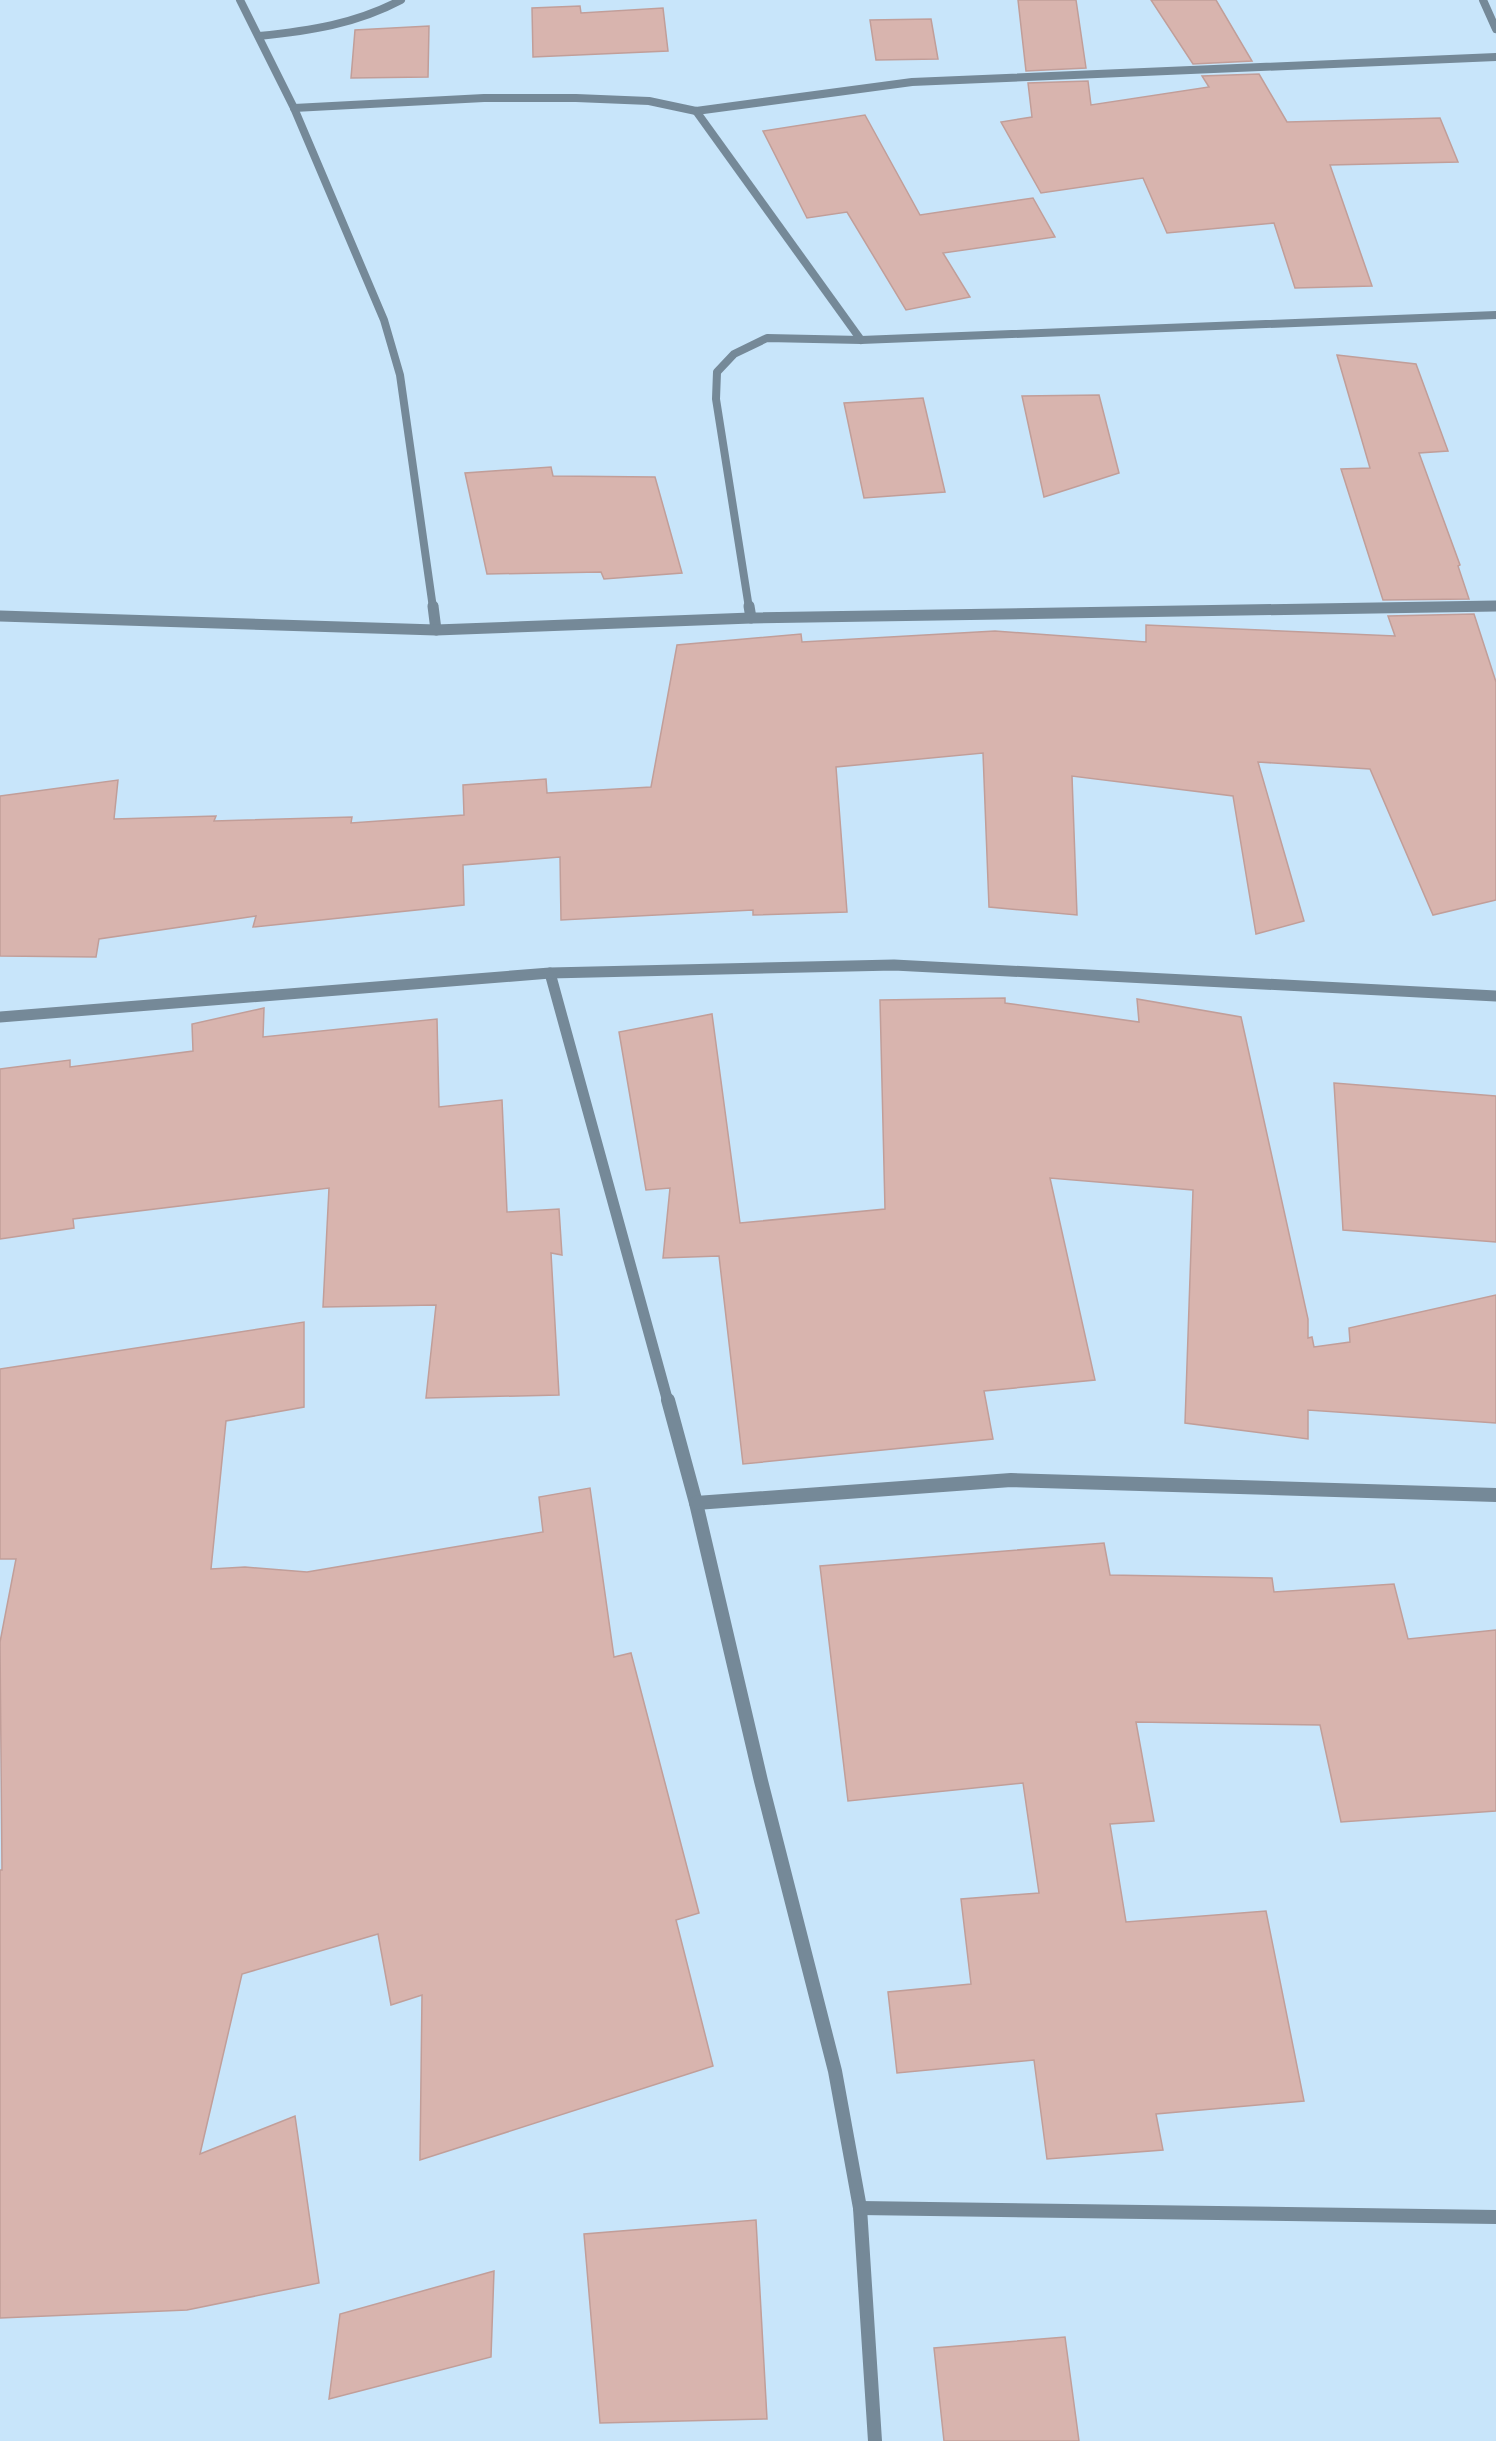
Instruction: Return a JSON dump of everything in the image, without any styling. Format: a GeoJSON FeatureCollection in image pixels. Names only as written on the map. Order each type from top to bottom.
{"type":"FeatureCollection","features":[{"type":"Feature","properties":{"kind":"street"},"geometry":{"type":"LineString","coordinates":[[240,0],[294,108],[384,320],[400,375],[436,630]]}},
{"type":"Feature","properties":{"kind":"street"},"geometry":{"type":"LineString","coordinates":[[260,36],[335,27],[358,20],[400,0]]}},
{"type":"Feature","properties":{"kind":"street"},"geometry":{"type":"LineString","coordinates":[[1482,0],[1496,29]]}},
{"type":"Feature","properties":{"kind":"street"},"geometry":{"type":"LineString","coordinates":[[294,108],[484,98],[576,98],[649,101],[696,111],[912,82],[1496,57]]}},
{"type":"Feature","properties":{"kind":"street"},"geometry":{"type":"LineString","coordinates":[[696,111],[861,340]]}},
{"type":"Feature","properties":{"kind":"street"},"geometry":{"type":"LineString","coordinates":[[751,618],[716,399],[717,372],[734,354],[767,338],[861,340],[1496,315]]}},
{"type":"Feature","properties":{"kind":"street"},"geometry":{"type":"LineString","coordinates":[[0,616],[436,630],[751,618],[1496,606]]}},
{"type":"Feature","properties":{"kind":"street"},"geometry":{"type":"LineString","coordinates":[[0,1017],[550,973],[894,965],[1496,996]]}},
{"type":"Feature","properties":{"kind":"street"},"geometry":{"type":"LineString","coordinates":[[550,973],[696,1503],[761,1781],[835,2071],[860,2208],[875,2441]]}},
{"type":"Feature","properties":{"kind":"street"},"geometry":{"type":"LineString","coordinates":[[696,1503],[1011,1480],[1496,1495]]}},
{"type":"Feature","properties":{"kind":"street"},"geometry":{"type":"LineString","coordinates":[[860,2208],[1496,2217]]}},
{"type":"Feature","properties":{"kind":"building"},"geometry":{"type":"Polygon","coordinates":[[[1018,0],[1076,0],[1086,68],[1026,71],[1018,0]]]}},
{"type":"Feature","properties":{"kind":"building"},"geometry":{"type":"Polygon","coordinates":[[[1151,0],[1216,0],[1252,61],[1193,64],[1151,0]]]}},
{"type":"Feature","properties":{"kind":"building"},"geometry":{"type":"Polygon","coordinates":[[[580,6],[581,13],[663,8],[668,51],[533,57],[532,8],[580,6]]]}},
{"type":"Feature","properties":{"kind":"building"},"geometry":{"type":"Polygon","coordinates":[[[931,19],[938,59],[876,60],[870,20],[931,19]]]}},
{"type":"Feature","properties":{"kind":"building"},"geometry":{"type":"Polygon","coordinates":[[[429,26],[428,77],[351,78],[355,30],[429,26]]]}},
{"type":"Feature","properties":{"kind":"building"},"geometry":{"type":"Polygon","coordinates":[[[1259,74],[1287,122],[1440,118],[1458,162],[1330,165],[1372,286],[1295,288],[1274,223],[1167,233],[1143,178],[1041,193],[1001,122],[1032,117],[1028,83],[1088,81],[1091,105],[1209,87],[1202,76],[1259,74]]]}},
{"type":"Feature","properties":{"kind":"building"},"geometry":{"type":"Polygon","coordinates":[[[865,115],[920,215],[1033,198],[1055,237],[943,253],[970,297],[906,310],[847,212],[807,218],[763,131],[865,115]]]}},
{"type":"Feature","properties":{"kind":"building"},"geometry":{"type":"Polygon","coordinates":[[[1337,355],[1416,364],[1448,451],[1419,453],[1460,565],[1458,566],[1469,599],[1383,600],[1341,469],[1370,468],[1337,355]]]}},
{"type":"Feature","properties":{"kind":"building"},"geometry":{"type":"Polygon","coordinates":[[[1099,395],[1119,473],[1044,497],[1022,396],[1099,395]]]}},
{"type":"Feature","properties":{"kind":"building"},"geometry":{"type":"Polygon","coordinates":[[[923,398],[945,492],[864,498],[844,403],[923,398]]]}},
{"type":"Feature","properties":{"kind":"building"},"geometry":{"type":"Polygon","coordinates":[[[551,467],[553,476],[655,477],[682,573],[604,579],[601,572],[487,574],[465,473],[551,467]]]}},
{"type":"Feature","properties":{"kind":"building"},"geometry":{"type":"Polygon","coordinates":[[[1474,614],[1496,682],[1496,900],[1433,915],[1370,769],[1258,762],[1304,921],[1256,934],[1233,796],[1072,776],[1077,915],[989,907],[983,753],[836,767],[847,912],[753,915],[753,910],[561,920],[560,857],[463,865],[464,905],[253,927],[256,916],[99,939],[96,957],[0,956],[0,796],[118,780],[114,819],[216,816],[214,821],[352,817],[351,823],[464,815],[463,785],[546,779],[547,793],[651,787],[677,645],[801,634],[802,642],[995,631],[1146,642],[1146,625],[1395,636],[1388,616],[1474,614]]]}},
{"type":"Feature","properties":{"kind":"building"},"geometry":{"type":"Polygon","coordinates":[[[1005,998],[1005,1003],[1139,1022],[1137,999],[1241,1017],[1308,1319],[1308,1338],[1312,1337],[1314,1347],[1350,1342],[1349,1328],[1496,1295],[1496,1423],[1308,1410],[1308,1439],[1185,1423],[1193,1190],[1050,1178],[1095,1380],[984,1391],[993,1439],[743,1464],[719,1256],[663,1258],[670,1188],[646,1190],[619,1032],[712,1014],[740,1223],[885,1209],[880,1000],[1005,998]]]}},
{"type":"Feature","properties":{"kind":"building"},"geometry":{"type":"Polygon","coordinates":[[[264,1008],[263,1037],[437,1019],[439,1107],[502,1100],[507,1212],[559,1209],[562,1255],[551,1253],[559,1395],[426,1398],[436,1305],[323,1307],[329,1188],[73,1219],[74,1228],[0,1239],[0,1069],[70,1060],[70,1067],[193,1051],[192,1024],[264,1008]]]}},
{"type":"Feature","properties":{"kind":"building"},"geometry":{"type":"Polygon","coordinates":[[[1334,1083],[1496,1096],[1496,1242],[1343,1230],[1334,1083]]]}},
{"type":"Feature","properties":{"kind":"building"},"geometry":{"type":"Polygon","coordinates":[[[304,1322],[304,1407],[226,1421],[211,1569],[245,1567],[307,1572],[543,1532],[539,1497],[590,1488],[614,1657],[631,1653],[699,1913],[676,1920],[713,2066],[420,2160],[422,1995],[391,2005],[378,1934],[242,1974],[200,2154],[295,2116],[319,2283],[187,2310],[0,2318],[0,1870],[2,1870],[0,1642],[16,1559],[0,1559],[0,1369],[304,1322]]]}},
{"type":"Feature","properties":{"kind":"building"},"geometry":{"type":"Polygon","coordinates":[[[1104,1543],[1110,1575],[1272,1578],[1274,1592],[1394,1584],[1408,1639],[1496,1630],[1496,1811],[1341,1822],[1320,1725],[1136,1722],[1154,1821],[1110,1824],[1126,1922],[1266,1911],[1304,2101],[1156,2114],[1163,2150],[1047,2159],[1034,2060],[897,2073],[888,1992],[971,1984],[961,1899],[1039,1893],[1023,1783],[848,1801],[820,1566],[1104,1543]]]}},
{"type":"Feature","properties":{"kind":"building"},"geometry":{"type":"Polygon","coordinates":[[[756,2220],[767,2419],[600,2423],[584,2234],[756,2220]]]}},
{"type":"Feature","properties":{"kind":"building"},"geometry":{"type":"Polygon","coordinates":[[[494,2271],[491,2357],[329,2399],[340,2314],[494,2271]]]}},
{"type":"Feature","properties":{"kind":"building"},"geometry":{"type":"Polygon","coordinates":[[[1065,2337],[1079,2441],[944,2441],[934,2348],[1065,2337]]]}}]}
